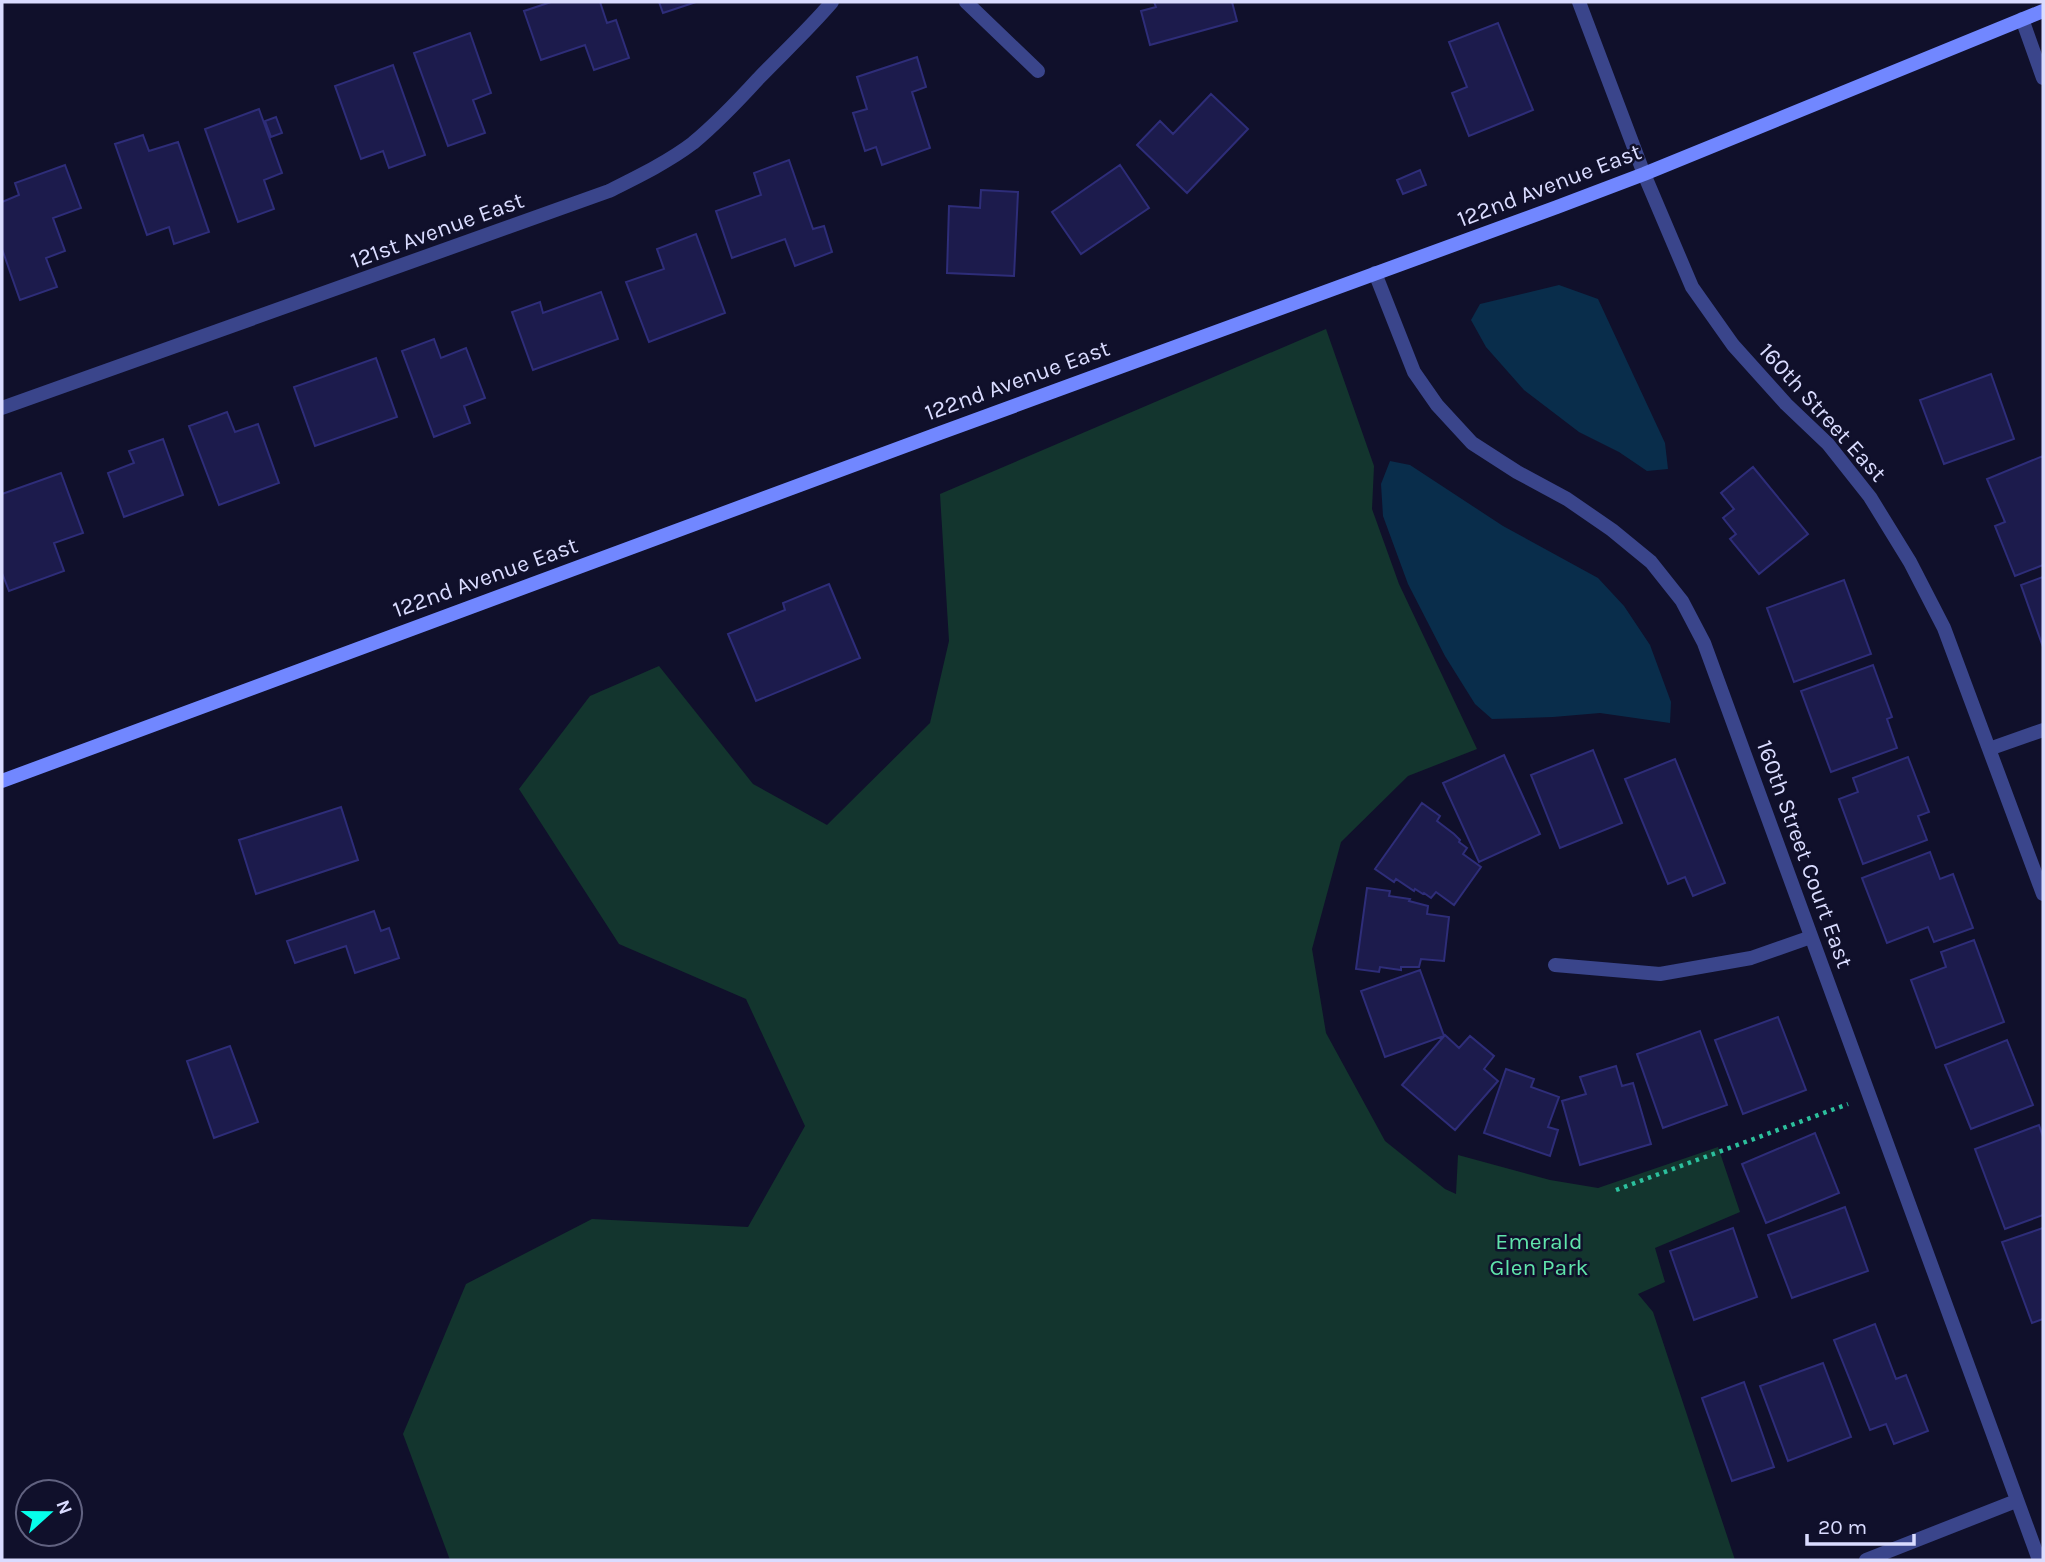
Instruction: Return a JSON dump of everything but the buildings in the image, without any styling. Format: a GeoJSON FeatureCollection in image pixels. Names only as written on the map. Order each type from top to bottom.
{"type":"FeatureCollection","features":[{"type":"Feature","properties":{"kind":"main road","name":"122nd Avenue East"},"geometry":{"type":"LineString","coordinates":[[2,781],[1644,174],[2043,11]]}},
{"type":"Feature","properties":{"kind":"street","name":"121st Avenue East"},"geometry":{"type":"LineString","coordinates":[[2,408],[609,191],[649,171],[691,144],[728,112],[759,78],[803,37],[832,2]]}},
{"type":"Feature","properties":{"kind":"street"},"geometry":{"type":"LineString","coordinates":[[966,2],[1038,71]]}},
{"type":"Feature","properties":{"kind":"street","name":"160th Street East"},"geometry":{"type":"LineString","coordinates":[[1579,2],[1644,174],[1692,287],[1733,345],[1786,404],[1828,444],[1862,486],[1910,562],[1944,628],[2043,894]]}},
{"type":"Feature","properties":{"kind":"street"},"geometry":{"type":"LineString","coordinates":[[2022,19],[2043,78]]}},
{"type":"Feature","properties":{"kind":"street","name":"160th Street Court East"},"geometry":{"type":"LineString","coordinates":[[1375,274],[1414,372],[1437,405],[1472,443],[1517,472],[1567,499],[1612,530],[1651,562],[1682,601],[1704,643],[2039,1560]]}},
{"type":"Feature","properties":{"kind":"street"},"geometry":{"type":"LineString","coordinates":[[1989,750],[2043,730]]}},
{"type":"Feature","properties":{"kind":"street"},"geometry":{"type":"LineString","coordinates":[[1555,965],[1660,974],[1751,958],[1811,937]]}},
{"type":"Feature","properties":{"kind":"street"},"geometry":{"type":"LineString","coordinates":[[1866,1560],[2016,1501]]}},
{"type":"Feature","properties":{"kind":"path"},"geometry":{"type":"LineString","coordinates":[[1616,1190],[1869,1097]]}},
{"type":"Feature","properties":{"kind":"green space","name":"Emerald Glen Park"},"geometry":{"type":"Polygon","coordinates":[[[1326,329],[1374,466],[1372,509],[1399,584],[1477,749],[1408,776],[1341,842],[1312,949],[1326,1033],[1385,1141],[1445,1189],[1456,1194],[1458,1155],[1550,1180],[1598,1188],[1718,1147],[1740,1212],[1655,1248],[1665,1282],[1638,1294],[1653,1312],[1735,1560],[450,1560],[403,1434],[466,1284],[592,1219],[748,1227],[805,1126],[746,999],[619,944],[519,789],[590,696],[659,666],[753,784],[827,825],[930,723],[949,641],[940,494],[1326,329]]]}},
{"type":"Feature","properties":{"kind":"water"},"geometry":{"type":"Polygon","coordinates":[[[1559,285],[1598,299],[1665,443],[1668,469],[1647,471],[1619,452],[1579,432],[1524,390],[1486,347],[1471,320],[1480,304],[1559,285]]]}},
{"type":"Feature","properties":{"kind":"water"},"geometry":{"type":"Polygon","coordinates":[[[1390,461],[1410,465],[1503,526],[1598,578],[1624,606],[1650,645],[1671,702],[1670,723],[1600,713],[1492,719],[1475,704],[1445,656],[1408,584],[1383,516],[1381,484],[1390,461]]]}}]}
